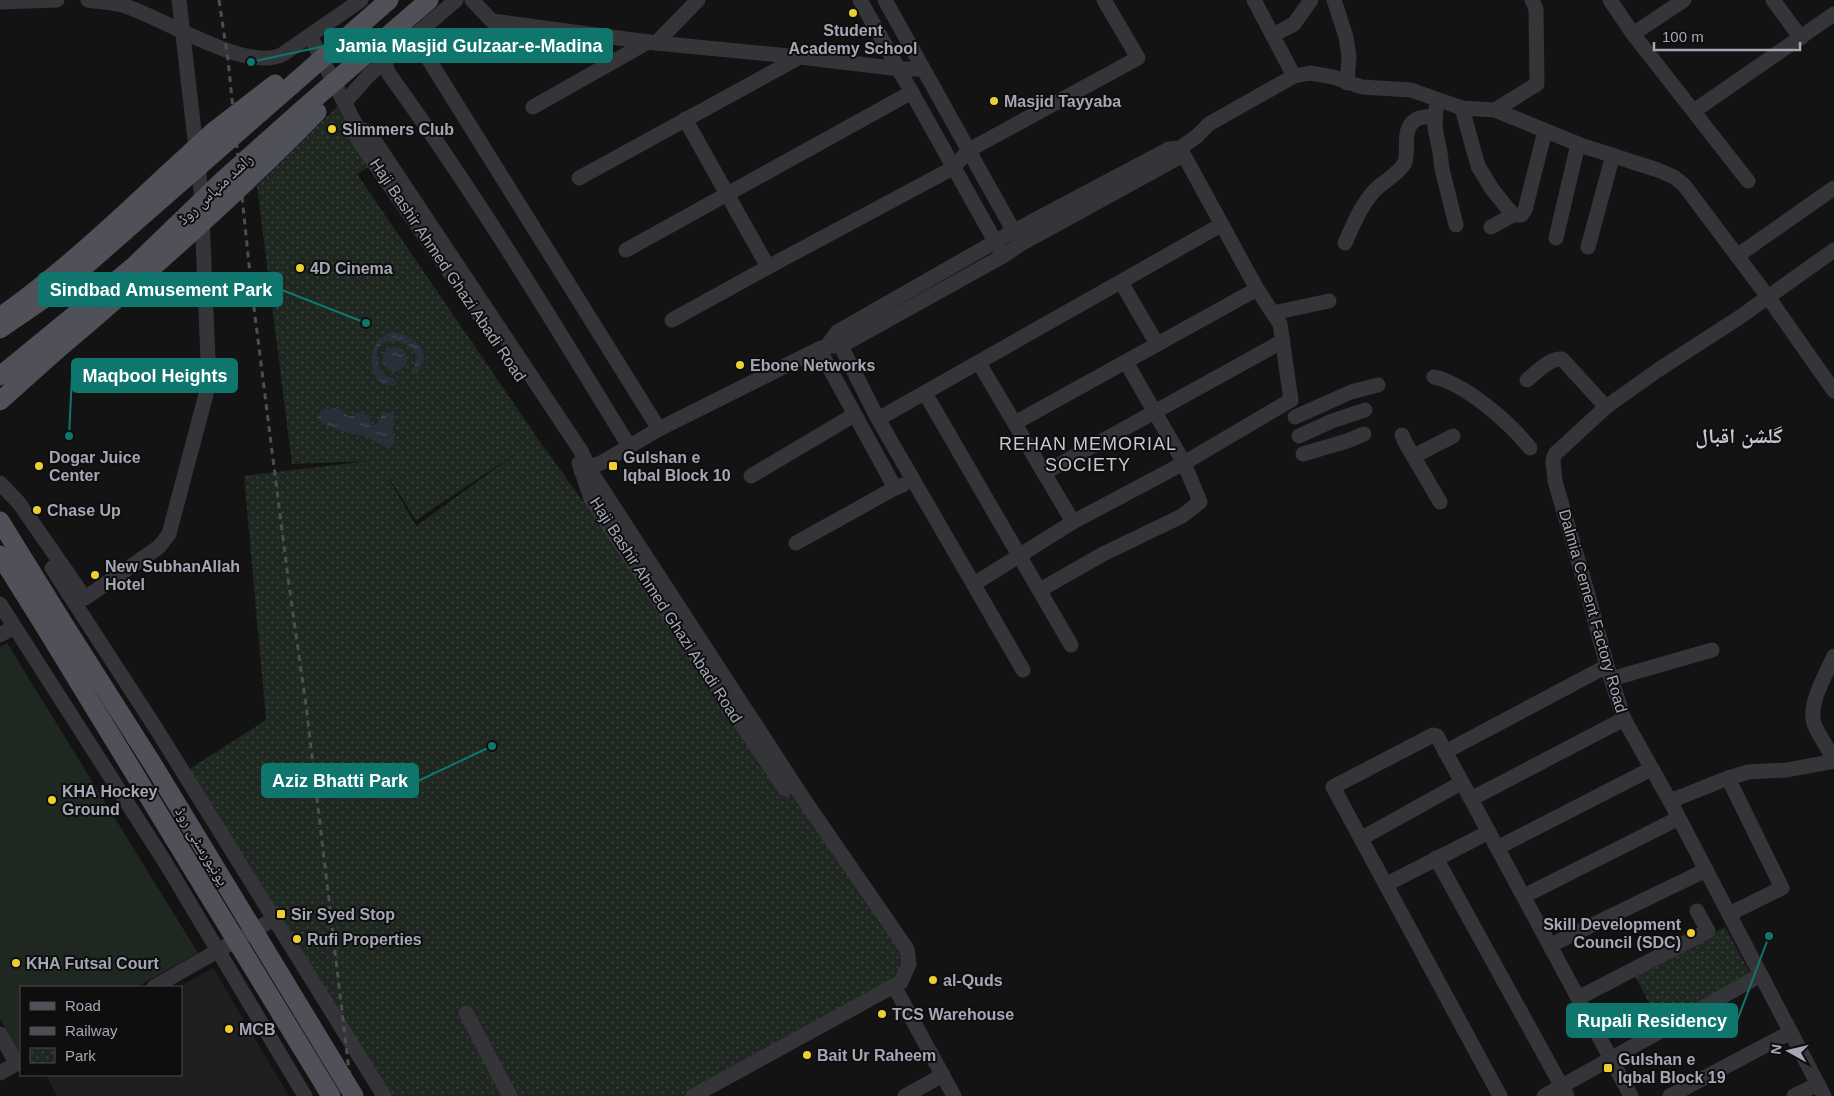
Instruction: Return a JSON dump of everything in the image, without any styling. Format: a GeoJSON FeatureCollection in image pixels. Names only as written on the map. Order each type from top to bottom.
{"type":"FeatureCollection","features":[{"type":"Feature","properties":{"kind":"main road","name":"راشد منہاس روڈ"},"geometry":{"type":"LineString","coordinates":[[0,329],[60,288],[389,0]]}},
{"type":"Feature","properties":{"kind":"main road","name":"راشد منہاس روڈ"},"geometry":{"type":"LineString","coordinates":[[0,376],[134,266],[223,180],[430,0]]}},
{"type":"Feature","properties":{"kind":"main road"},"geometry":{"type":"LineString","coordinates":[[0,317],[31,295],[95,242],[165,176],[229,120],[289,74],[353,31]]}},
{"type":"Feature","properties":{"kind":"main road"},"geometry":{"type":"LineString","coordinates":[[0,401],[258,172],[328,100],[354,66]]}},
{"type":"Feature","properties":{"kind":"main road","name":"یونیورسٹی روڈ"},"geometry":{"type":"LineString","coordinates":[[0,520],[52,622],[332,1096]]}},
{"type":"Feature","properties":{"kind":"main road","name":"یونیورسٹی روڈ"},"geometry":{"type":"LineString","coordinates":[[0,555],[52,622],[152,763],[354,1096]]}},
{"type":"Feature","properties":{"kind":"street"},"geometry":{"type":"LineString","coordinates":[[0,2],[57,0]]}},
{"type":"Feature","properties":{"kind":"street"},"geometry":{"type":"LineString","coordinates":[[88,0],[123,6],[164,22],[183,33],[239,54],[269,59],[284,54],[310,36],[346,5],[361,0]]}},
{"type":"Feature","properties":{"kind":"street"},"geometry":{"type":"LineString","coordinates":[[80,602],[159,547],[169,534],[209,383],[202,192],[179,0]]}},
{"type":"Feature","properties":{"kind":"street"},"geometry":{"type":"LineString","coordinates":[[345,102],[384,62],[456,0]]}},
{"type":"Feature","properties":{"kind":"street"},"geometry":{"type":"LineString","coordinates":[[472,0],[492,21],[652,42],[900,69],[923,69]]}},
{"type":"Feature","properties":{"kind":"street"},"geometry":{"type":"LineString","coordinates":[[533,107],[652,42],[698,0]]}},
{"type":"Feature","properties":{"kind":"street"},"geometry":{"type":"LineString","coordinates":[[860,0],[1003,256]]}},
{"type":"Feature","properties":{"kind":"street"},"geometry":{"type":"LineString","coordinates":[[672,320],[953,168],[969,150],[1138,58],[1104,0]]}},
{"type":"Feature","properties":{"kind":"street"},"geometry":{"type":"LineString","coordinates":[[1254,0],[1294,76]]}},
{"type":"Feature","properties":{"kind":"street"},"geometry":{"type":"LineString","coordinates":[[1273,36],[1294,24],[1311,0]]}},
{"type":"Feature","properties":{"kind":"street"},"geometry":{"type":"LineString","coordinates":[[1334,0],[1346,38],[1349,57],[1347,83]]}},
{"type":"Feature","properties":{"kind":"street"},"geometry":{"type":"LineString","coordinates":[[1495,110],[1537,84],[1536,9],[1532,0]]}},
{"type":"Feature","properties":{"kind":"street"},"geometry":{"type":"LineString","coordinates":[[1610,0],[1634,34],[1748,181]]}},
{"type":"Feature","properties":{"kind":"street"},"geometry":{"type":"LineString","coordinates":[[1634,34],[1684,0]]}},
{"type":"Feature","properties":{"kind":"street"},"geometry":{"type":"LineString","coordinates":[[1773,0],[1801,38]]}},
{"type":"Feature","properties":{"kind":"street"},"geometry":{"type":"LineString","coordinates":[[892,2],[923,69],[1017,237]]}},
{"type":"Feature","properties":{"kind":"street"},"geometry":{"type":"LineString","coordinates":[[1694,111],[1834,14]]}},
{"type":"Feature","properties":{"kind":"street","name":"Haji Bashir Ahmed Ghazi Abadi Road"},"geometry":{"type":"LineString","coordinates":[[310,36],[358,129],[368,132],[480,297],[581,451],[585,469],[593,475],[805,801],[907,950],[909,964],[901,982],[694,1096]]}},
{"type":"Feature","properties":{"kind":"street"},"geometry":{"type":"LineString","coordinates":[[414,36],[659,430]]}},
{"type":"Feature","properties":{"kind":"street"},"geometry":{"type":"LineString","coordinates":[[579,178],[800,57]]}},
{"type":"Feature","properties":{"kind":"street"},"geometry":{"type":"LineString","coordinates":[[384,62],[389,74],[465,182],[629,446]]}},
{"type":"Feature","properties":{"kind":"street"},"geometry":{"type":"LineString","coordinates":[[895,488],[854,415],[829,347],[837,332],[995,242],[1017,237],[1113,186],[1176,159],[1180,148],[1196,137],[1209,124],[1294,76],[1310,73],[1333,77],[1362,87],[1411,90],[1462,108],[1495,110],[1578,144],[1674,177],[1684,185],[1738,256],[1834,391]]}},
{"type":"Feature","properties":{"kind":"street"},"geometry":{"type":"LineString","coordinates":[[626,250],[912,92]]}},
{"type":"Feature","properties":{"kind":"street"},"geometry":{"type":"LineString","coordinates":[[1436,99],[1435,128],[1442,169],[1456,225]]}},
{"type":"Feature","properties":{"kind":"street"},"geometry":{"type":"LineString","coordinates":[[1462,108],[1478,166],[1492,189],[1513,215]]}},
{"type":"Feature","properties":{"kind":"street"},"geometry":{"type":"LineString","coordinates":[[1345,243],[1364,203],[1405,162],[1407,134],[1410,125],[1416,118],[1435,116]]}},
{"type":"Feature","properties":{"kind":"street"},"geometry":{"type":"LineString","coordinates":[[685,119],[768,267]]}},
{"type":"Feature","properties":{"kind":"street"},"geometry":{"type":"LineString","coordinates":[[1491,228],[1513,215],[1521,215],[1525,210],[1545,131]]}},
{"type":"Feature","properties":{"kind":"street"},"geometry":{"type":"LineString","coordinates":[[1556,238],[1578,144]]}},
{"type":"Feature","properties":{"kind":"street"},"geometry":{"type":"LineString","coordinates":[[974,584],[1073,522],[1184,463],[1291,400],[1280,324],[1221,225],[1180,148]]}},
{"type":"Feature","properties":{"kind":"street"},"geometry":{"type":"LineString","coordinates":[[1588,248],[1612,156]]}},
{"type":"Feature","properties":{"kind":"street"},"geometry":{"type":"LineString","coordinates":[[1738,256],[1834,188]]}},
{"type":"Feature","properties":{"kind":"street"},"geometry":{"type":"LineString","coordinates":[[878,419],[1221,225]]}},
{"type":"Feature","properties":{"kind":"street"},"geometry":{"type":"LineString","coordinates":[[585,469],[601,463],[659,430],[829,347],[1003,256],[1017,237]]}},
{"type":"Feature","properties":{"kind":"street","name":"Dalmia Cement Factory Road"},"geometry":{"type":"LineString","coordinates":[[1821,1090],[1670,801],[1624,719],[1609,673],[1555,481],[1553,461],[1555,454],[1606,407],[1658,370],[1768,298],[1834,250]]}},
{"type":"Feature","properties":{"kind":"street"},"geometry":{"type":"LineString","coordinates":[[1121,282],[1157,344]]}},
{"type":"Feature","properties":{"kind":"street"},"geometry":{"type":"LineString","coordinates":[[1015,423],[1257,288]]}},
{"type":"Feature","properties":{"kind":"street"},"geometry":{"type":"LineString","coordinates":[[1272,313],[1329,302]]}},
{"type":"Feature","properties":{"kind":"street"},"geometry":{"type":"LineString","coordinates":[[1044,473],[1283,341]]}},
{"type":"Feature","properties":{"kind":"street"},"geometry":{"type":"LineString","coordinates":[[829,347],[878,419],[1023,670]]}},
{"type":"Feature","properties":{"kind":"street"},"geometry":{"type":"LineString","coordinates":[[1527,380],[1557,358],[1562,359],[1606,407]]}},
{"type":"Feature","properties":{"kind":"street"},"geometry":{"type":"LineString","coordinates":[[1040,590],[1103,554],[1182,516],[1200,502],[1184,463],[1126,362]]}},
{"type":"Feature","properties":{"kind":"street"},"geometry":{"type":"LineString","coordinates":[[979,363],[1073,522]]}},
{"type":"Feature","properties":{"kind":"street"},"geometry":{"type":"LineString","coordinates":[[1434,377],[1445,379],[1462,388],[1520,436],[1530,448]]}},
{"type":"Feature","properties":{"kind":"street"},"geometry":{"type":"LineString","coordinates":[[1294,417],[1351,392],[1378,385]]}},
{"type":"Feature","properties":{"kind":"street"},"geometry":{"type":"LineString","coordinates":[[925,393],[1071,645]]}},
{"type":"Feature","properties":{"kind":"street"},"geometry":{"type":"LineString","coordinates":[[1299,436],[1332,421],[1365,410]]}},
{"type":"Feature","properties":{"kind":"street"},"geometry":{"type":"LineString","coordinates":[[751,476],[854,415]]}},
{"type":"Feature","properties":{"kind":"street"},"geometry":{"type":"LineString","coordinates":[[1303,454],[1364,434]]}},
{"type":"Feature","properties":{"kind":"street"},"geometry":{"type":"LineString","coordinates":[[1402,435],[1440,502]]}},
{"type":"Feature","properties":{"kind":"street"},"geometry":{"type":"LineString","coordinates":[[1414,456],[1453,436]]}},
{"type":"Feature","properties":{"kind":"street"},"geometry":{"type":"LineString","coordinates":[[796,543],[895,488],[914,481]]}},
{"type":"Feature","properties":{"kind":"street"},"geometry":{"type":"LineString","coordinates":[[0,485],[20,503],[157,730],[384,1096]]}},
{"type":"Feature","properties":{"kind":"street"},"geometry":{"type":"LineString","coordinates":[[0,604],[165,862],[305,1096]]}},
{"type":"Feature","properties":{"kind":"street"},"geometry":{"type":"LineString","coordinates":[[0,635],[14,627]]}},
{"type":"Feature","properties":{"kind":"street"},"geometry":{"type":"LineString","coordinates":[[1444,752],[1609,673],[1712,650]]}},
{"type":"Feature","properties":{"kind":"street"},"geometry":{"type":"LineString","coordinates":[[1670,801],[1748,772],[1787,770],[1834,760],[1814,724],[1812,716],[1813,704],[1834,656]]}},
{"type":"Feature","properties":{"kind":"street"},"geometry":{"type":"LineString","coordinates":[[1471,800],[1624,719]]}},
{"type":"Feature","properties":{"kind":"street"},"geometry":{"type":"LineString","coordinates":[[1500,1096],[1333,787],[1433,735],[1437,736],[1444,752],[1551,944],[1631,1096]]}},
{"type":"Feature","properties":{"kind":"street"},"geometry":{"type":"LineString","coordinates":[[1498,848],[1651,769]]}},
{"type":"Feature","properties":{"kind":"street"},"geometry":{"type":"LineString","coordinates":[[1728,778],[1782,888],[1729,914]]}},
{"type":"Feature","properties":{"kind":"street"},"geometry":{"type":"LineString","coordinates":[[1362,838],[1461,783]]}},
{"type":"Feature","properties":{"kind":"street"},"geometry":{"type":"LineString","coordinates":[[1524,896],[1679,818]]}},
{"type":"Feature","properties":{"kind":"street"},"geometry":{"type":"LineString","coordinates":[[1387,884],[1488,832]]}},
{"type":"Feature","properties":{"kind":"street"},"geometry":{"type":"LineString","coordinates":[[1436,858],[1564,1091]]}},
{"type":"Feature","properties":{"kind":"street"},"geometry":{"type":"LineString","coordinates":[[1551,944],[1706,870]]}},
{"type":"Feature","properties":{"kind":"street"},"geometry":{"type":"LineString","coordinates":[[1578,998],[1708,931],[1697,911]]}},
{"type":"Feature","properties":{"kind":"street"},"geometry":{"type":"LineString","coordinates":[[156,986],[274,919]]}},
{"type":"Feature","properties":{"kind":"street"},"geometry":{"type":"LineString","coordinates":[[1544,1096],[1564,1091],[1610,1058],[1761,975]]}},
{"type":"Feature","properties":{"kind":"street"},"geometry":{"type":"LineString","coordinates":[[894,986],[954,1096]]}},
{"type":"Feature","properties":{"kind":"street"},"geometry":{"type":"LineString","coordinates":[[466,1013],[510,1096]]}},
{"type":"Feature","properties":{"kind":"street"},"geometry":{"type":"LineString","coordinates":[[1670,1096],[1791,1032]]}},
{"type":"Feature","properties":{"kind":"street"},"geometry":{"type":"LineString","coordinates":[[0,1034],[19,1062],[0,1073]]}},
{"type":"Feature","properties":{"kind":"street"},"geometry":{"type":"LineString","coordinates":[[905,1096],[943,1075]]}},
{"type":"Feature","properties":{"kind":"street"},"geometry":{"type":"LineString","coordinates":[[1794,1096],[1821,1090]]}},
{"type":"Feature","properties":{"kind":"shaded area"},"geometry":{"type":"Polygon","coordinates":[[[213,968],[289,1096],[57,1096],[47,1076],[182,1076],[181,986],[213,968]]]}},
{"type":"Feature","properties":{"kind":"green space"},"geometry":{"type":"Polygon","coordinates":[[[337,107],[375,163],[357,174],[538,439],[907,950],[894,986],[691,1096],[383,1096],[183,773],[266,720],[244,476],[368,461],[292,464],[257,186],[337,107]],[[521,450],[416,520],[385,472],[416,526],[521,450]]]}},
{"type":"Feature","properties":{"kind":"green space","name":"KHA Hockey Ground"},"geometry":{"type":"Polygon","coordinates":[[[7,643],[198,953],[139,986],[20,986],[19,1053],[0,1019],[0,647],[7,643]]]}},
{"type":"Feature","properties":{"kind":"green space"},"geometry":{"type":"Polygon","coordinates":[[[1725,927],[1751,975],[1661,1025],[1633,973],[1725,927]]]}},
{"type":"Feature","properties":{"kind":"water"},"geometry":{"type":"Polygon","coordinates":[[[394,332],[410,337],[416,342],[423,353],[421,367],[416,375],[412,369],[416,359],[414,351],[408,345],[390,341],[382,344],[377,351],[380,369],[384,374],[394,378],[397,385],[387,384],[379,380],[374,372],[372,363],[372,353],[376,344],[383,336],[394,332]]]}},
{"type":"Feature","properties":{"kind":"water"},"geometry":{"type":"Polygon","coordinates":[[[395,347],[403,351],[407,359],[403,367],[395,371],[387,367],[383,359],[387,351],[395,347]]]}},
{"type":"Feature","properties":{"kind":"water"},"geometry":{"type":"Polygon","coordinates":[[[333,408],[342,410],[348,416],[354,416],[358,412],[370,416],[370,425],[377,424],[383,412],[391,413],[395,416],[392,431],[395,434],[393,444],[390,447],[385,446],[365,436],[330,427],[320,422],[318,418],[321,410],[333,408]]]}},
{"type":"Feature","properties":{"kind":"railway"},"geometry":{"type":"LineString","coordinates":[[219,0],[228,60],[251,284],[306,705],[352,1096]]}},
{"type":"Feature","properties":{"kind":"place","name":"Student Academy School"},"geometry":{"type":"Point","coordinates":[853,13]}},
{"type":"Feature","properties":{"kind":"place","name":"Jamia Masjid Gulzaar-e-Madina"},"geometry":{"type":"Point","coordinates":[251,62]}},
{"type":"Feature","properties":{"kind":"place","name":"Masjid Tayyaba"},"geometry":{"type":"Point","coordinates":[994,101]}},
{"type":"Feature","properties":{"kind":"place","name":"Slimmers Club"},"geometry":{"type":"Point","coordinates":[332,129]}},
{"type":"Feature","properties":{"kind":"place","name":"4D Cinema"},"geometry":{"type":"Point","coordinates":[300,268]}},
{"type":"Feature","properties":{"kind":"place","name":"Sindbad Amusement Park"},"geometry":{"type":"Point","coordinates":[366,323]}},
{"type":"Feature","properties":{"kind":"place","name":"Ebone Networks"},"geometry":{"type":"Point","coordinates":[740,365]}},
{"type":"Feature","properties":{"kind":"place","name":"Maqbool Heights"},"geometry":{"type":"Point","coordinates":[69,436]}},
{"type":"Feature","properties":{"kind":"place","name":"Dogar Juice Center"},"geometry":{"type":"Point","coordinates":[39,466]}},
{"type":"Feature","properties":{"kind":"place","name":"Gulshan e Iqbal Block 10"},"geometry":{"type":"Point","coordinates":[613,466]}},
{"type":"Feature","properties":{"kind":"place","name":"Chase Up"},"geometry":{"type":"Point","coordinates":[37,510]}},
{"type":"Feature","properties":{"kind":"place","name":"New SubhanAllah Hotel"},"geometry":{"type":"Point","coordinates":[95,575]}},
{"type":"Feature","properties":{"kind":"place","name":"Aziz Bhatti Park"},"geometry":{"type":"Point","coordinates":[492,746]}},
{"type":"Feature","properties":{"kind":"place","name":"KHA Hockey Ground"},"geometry":{"type":"Point","coordinates":[52,800]}},
{"type":"Feature","properties":{"kind":"place","name":"Sir Syed Stop"},"geometry":{"type":"Point","coordinates":[281,914]}},
{"type":"Feature","properties":{"kind":"place","name":"Skill Development Council (SDC)"},"geometry":{"type":"Point","coordinates":[1691,933]}},
{"type":"Feature","properties":{"kind":"place","name":"Rupali Residency"},"geometry":{"type":"Point","coordinates":[1769,936]}},
{"type":"Feature","properties":{"kind":"place","name":"Rufi Properties"},"geometry":{"type":"Point","coordinates":[297,939]}},
{"type":"Feature","properties":{"kind":"place","name":"KHA Futsal Court"},"geometry":{"type":"Point","coordinates":[16,963]}},
{"type":"Feature","properties":{"kind":"place","name":"al-Quds"},"geometry":{"type":"Point","coordinates":[933,980]}},
{"type":"Feature","properties":{"kind":"place","name":"TCS Warehouse"},"geometry":{"type":"Point","coordinates":[882,1014]}},
{"type":"Feature","properties":{"kind":"place","name":"MCB"},"geometry":{"type":"Point","coordinates":[229,1029]}},
{"type":"Feature","properties":{"kind":"place","name":"Bait Ur Raheem"},"geometry":{"type":"Point","coordinates":[807,1055]}},
{"type":"Feature","properties":{"kind":"place","name":"Gulshan e Iqbal Block 19"},"geometry":{"type":"Point","coordinates":[1608,1068]}},
{"type":"Feature","properties":{"kind":"district","name":"گلشن اقبال"},"geometry":{"type":"Point","coordinates":[1739,435]}},
{"type":"Feature","properties":{"kind":"district","name":"REHAN MEMORIAL SOCIETY"},"geometry":{"type":"Point","coordinates":[1088,454]}}]}
